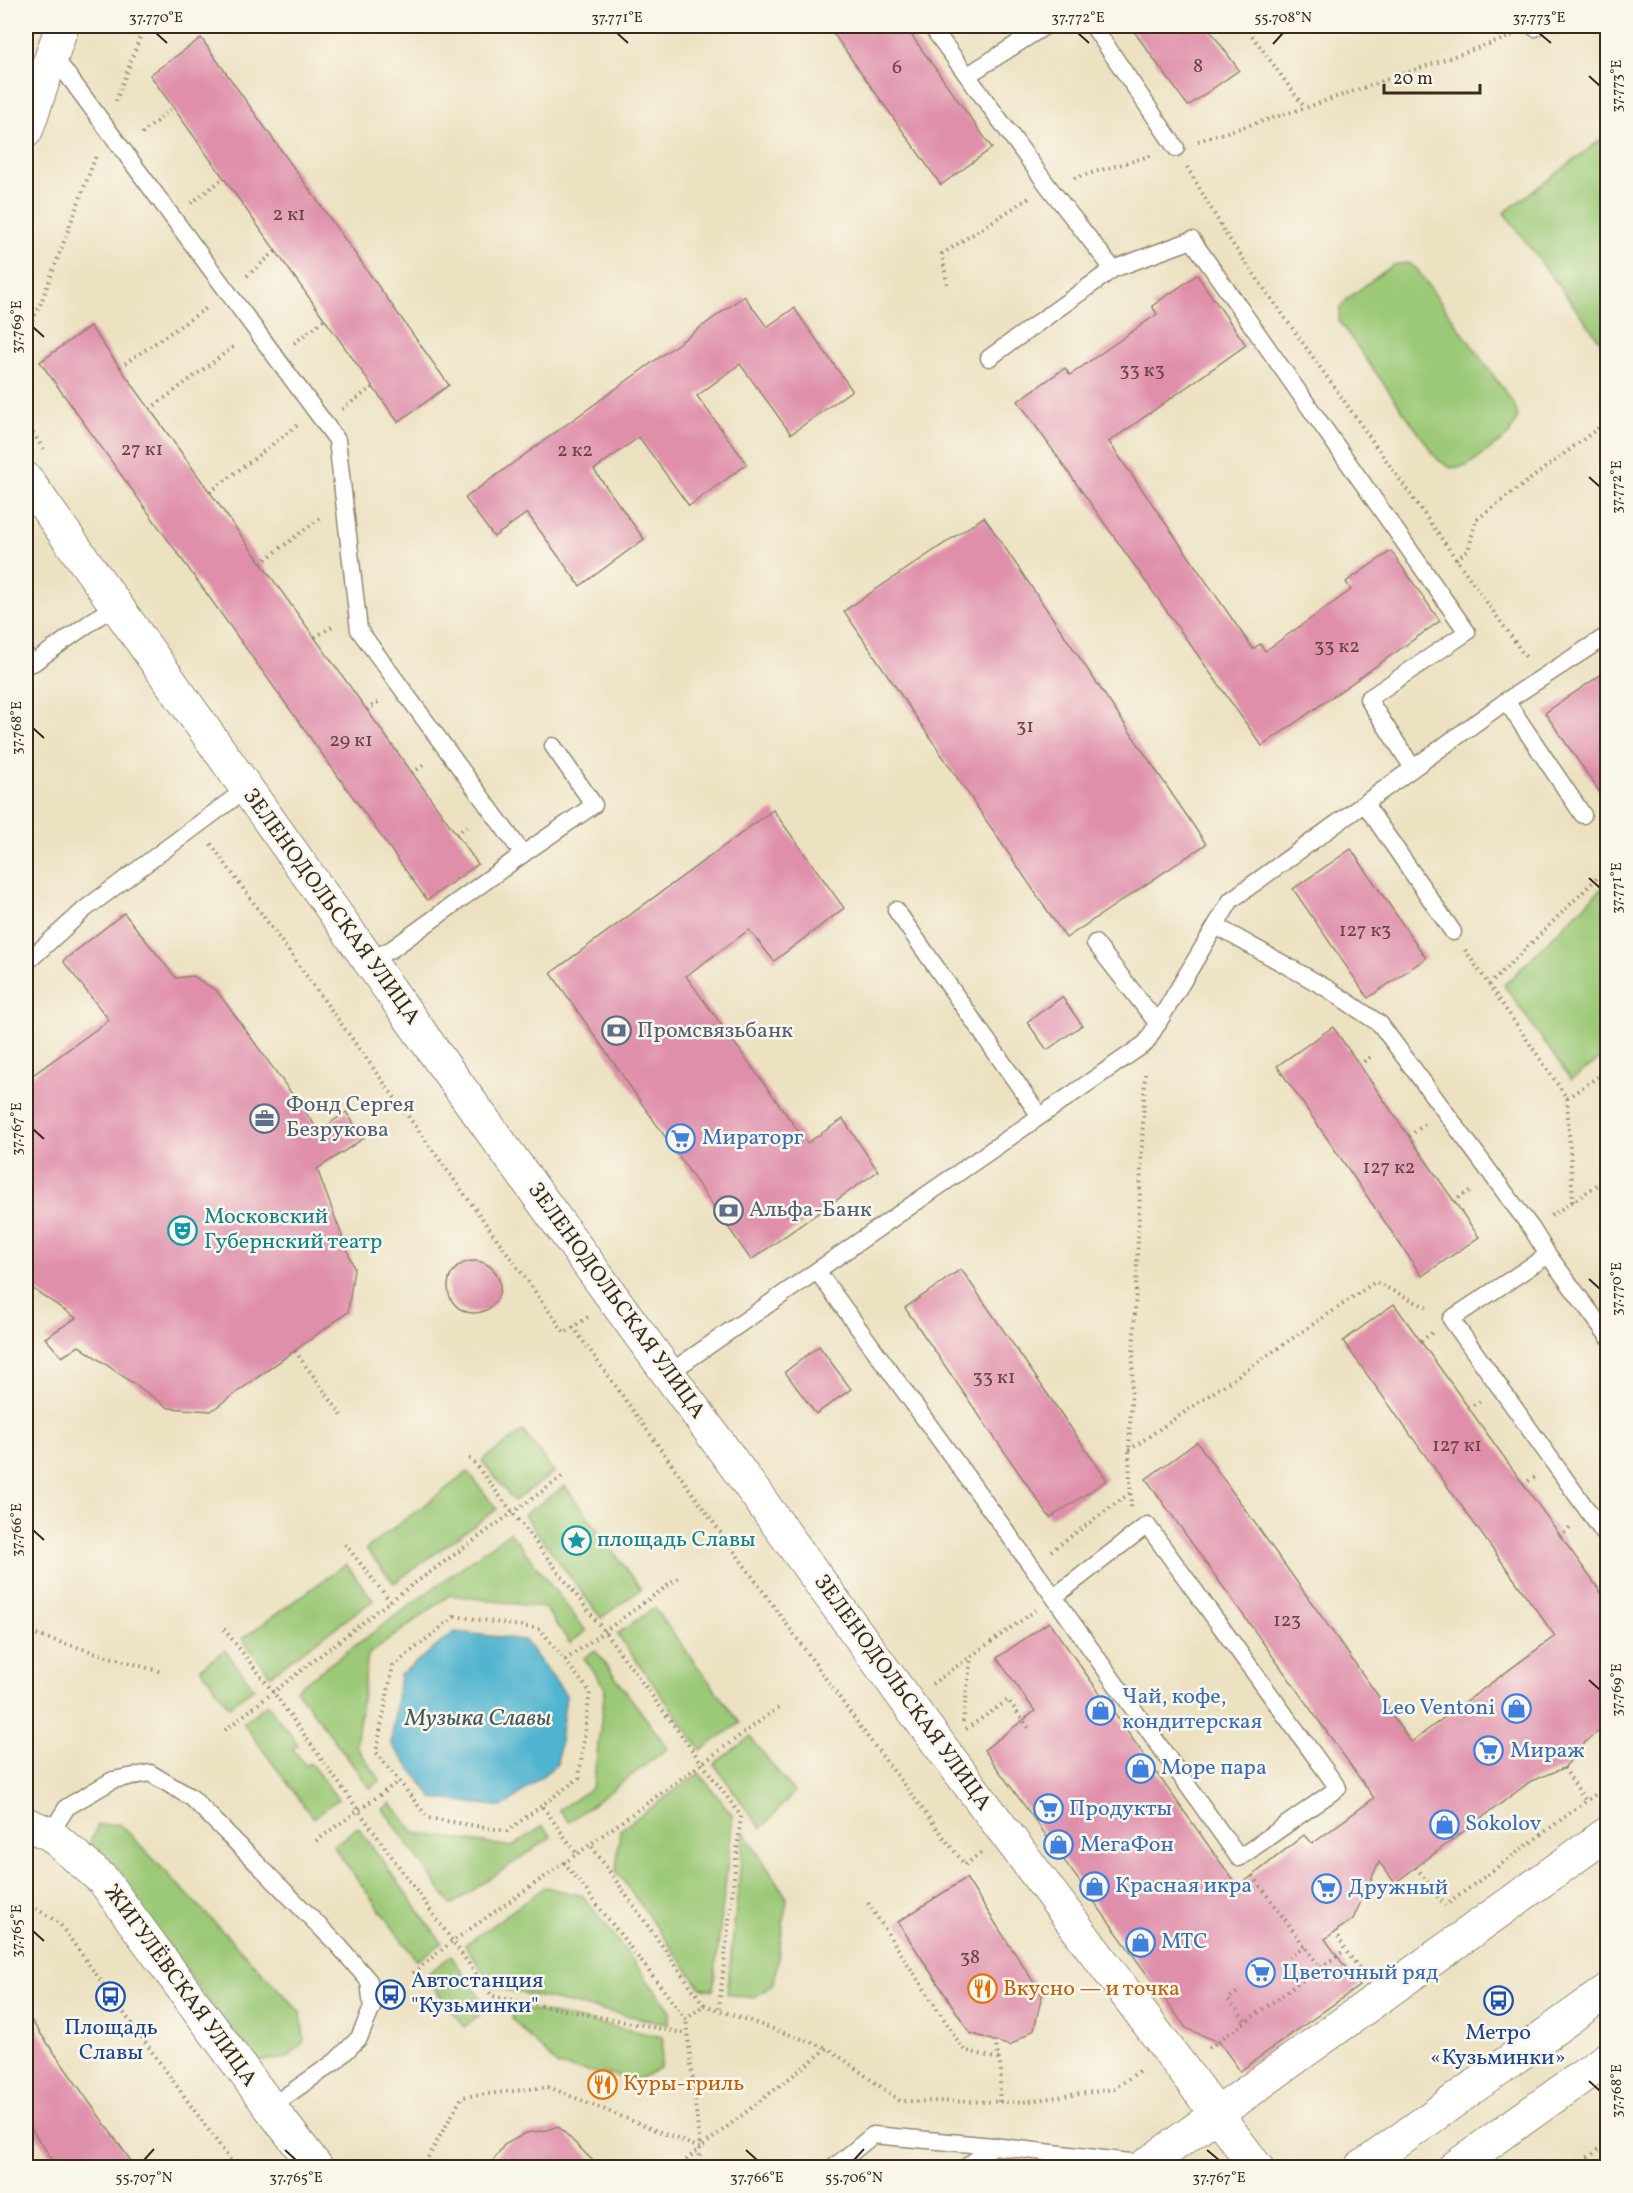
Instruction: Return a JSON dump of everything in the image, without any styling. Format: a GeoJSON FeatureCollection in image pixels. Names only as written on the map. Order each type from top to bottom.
{"type":"FeatureCollection","features":[{"type":"Feature","properties":{"kind":"street"},"geometry":{"type":"LineString","coordinates":[[26,131],[56,39]]}},
{"type":"Feature","properties":{"kind":"street","name":"ЗЕЛЕНОДОЛЬСКАЯ УЛИЦА"},"geometry":{"type":"LineString","coordinates":[[26,479],[369,960],[908,1703],[1257,2168]]}},
{"type":"Feature","properties":{"kind":"street","name":"ЖИГУЛЁВСКАЯ УЛИЦА"},"geometry":{"type":"LineString","coordinates":[[38,1829],[103,1880],[317,2168]]}},
{"type":"Feature","properties":{"kind":"street"},"geometry":{"type":"LineString","coordinates":[[1144,2166],[1608,1833]]}},
{"type":"Feature","properties":{"kind":"street"},"geometry":{"type":"LineString","coordinates":[[1361,2168],[1608,1990]]}},
{"type":"Feature","properties":{"kind":"street"},"geometry":{"type":"LineString","coordinates":[[1454,2168],[1608,2058]]}},
{"type":"Feature","properties":{"kind":"lane"},"geometry":{"type":"LineString","coordinates":[[932,26],[1048,186],[1113,269]]}},
{"type":"Feature","properties":{"kind":"lane"},"geometry":{"type":"LineString","coordinates":[[968,75],[1045,26]]}},
{"type":"Feature","properties":{"kind":"lane"},"geometry":{"type":"LineString","coordinates":[[1093,26],[1176,148]]}},
{"type":"Feature","properties":{"kind":"lane"},"geometry":{"type":"LineString","coordinates":[[56,39],[106,129],[337,440],[359,630],[523,854]]}},
{"type":"Feature","properties":{"kind":"lane"},"geometry":{"type":"LineString","coordinates":[[989,358],[1113,269],[1192,240],[1467,632],[1368,699],[1413,768]]}},
{"type":"Feature","properties":{"kind":"lane"},"geometry":{"type":"LineString","coordinates":[[26,655],[33,663],[115,605]]}},
{"type":"Feature","properties":{"kind":"lane"},"geometry":{"type":"LineString","coordinates":[[669,1373],[1146,1043],[1231,900],[1506,701],[1608,635]]}},
{"type":"Feature","properties":{"kind":"lane"},"geometry":{"type":"LineString","coordinates":[[1506,701],[1583,815]]}},
{"type":"Feature","properties":{"kind":"lane"},"geometry":{"type":"LineString","coordinates":[[369,960],[392,949],[594,805],[553,746]]}},
{"type":"Feature","properties":{"kind":"lane"},"geometry":{"type":"LineString","coordinates":[[26,963],[85,909],[246,789]]}},
{"type":"Feature","properties":{"kind":"lane"},"geometry":{"type":"LineString","coordinates":[[1365,804],[1453,932]]}},
{"type":"Feature","properties":{"kind":"lane"},"geometry":{"type":"LineString","coordinates":[[896,910],[1041,1116]]}},
{"type":"Feature","properties":{"kind":"lane"},"geometry":{"type":"LineString","coordinates":[[1216,926],[1328,989],[1380,1024],[1608,1336]]}},
{"type":"Feature","properties":{"kind":"lane"},"geometry":{"type":"LineString","coordinates":[[1095,943],[1158,1024]]}},
{"type":"Feature","properties":{"kind":"lane"},"geometry":{"type":"LineString","coordinates":[[1548,1255],[1451,1319],[1608,1539]]}},
{"type":"Feature","properties":{"kind":"lane"},"geometry":{"type":"LineString","coordinates":[[817,1271],[1031,1565],[1239,1858],[1338,1788],[1147,1525],[1131,1535],[1054,1597]]}},
{"type":"Feature","properties":{"kind":"lane"},"geometry":{"type":"LineString","coordinates":[[38,1829],[67,1807],[113,1780],[150,1773],[192,1798],[338,1945],[369,1981],[372,2008],[359,2038],[336,2061],[270,2107]]}},
{"type":"Feature","properties":{"kind":"lane"},"geometry":{"type":"LineString","coordinates":[[833,2168],[873,2135],[993,2146],[1144,2166]]}},
{"type":"Feature","properties":{"kind":"lane"},"geometry":{"type":"LineString","coordinates":[[965,2168],[993,2146]]}},
{"type":"Feature","properties":{"kind":"path"},"geometry":{"type":"LineString","coordinates":[[26,331],[39,308],[144,26]]}},
{"type":"Feature","properties":{"kind":"path"},"geometry":{"type":"LineString","coordinates":[[1245,26],[1305,108]]}},
{"type":"Feature","properties":{"kind":"path"},"geometry":{"type":"LineString","coordinates":[[947,284],[942,254],[1048,186],[1305,108],[1534,27]]}},
{"type":"Feature","properties":{"kind":"path"},"geometry":{"type":"LineString","coordinates":[[122,151],[173,107]]}},
{"type":"Feature","properties":{"kind":"path"},"geometry":{"type":"LineString","coordinates":[[1176,148],[1227,236],[1533,668]]}},
{"type":"Feature","properties":{"kind":"path"},"geometry":{"type":"LineString","coordinates":[[172,218],[224,178]]}},
{"type":"Feature","properties":{"kind":"path"},"geometry":{"type":"LineString","coordinates":[[120,367],[228,293],[276,251]]}},
{"type":"Feature","properties":{"kind":"path"},"geometry":{"type":"LineString","coordinates":[[276,357],[325,319]]}},
{"type":"Feature","properties":{"kind":"path"},"geometry":{"type":"LineString","coordinates":[[150,409],[256,330]]}},
{"type":"Feature","properties":{"kind":"path"},"geometry":{"type":"LineString","coordinates":[[210,492],[320,417],[373,387]]}},
{"type":"Feature","properties":{"kind":"path"},"geometry":{"type":"LineString","coordinates":[[1456,559],[1468,551],[1476,520],[1605,423]]}},
{"type":"Feature","properties":{"kind":"path"},"geometry":{"type":"LineString","coordinates":[[261,563],[344,500]]}},
{"type":"Feature","properties":{"kind":"path"},"geometry":{"type":"LineString","coordinates":[[197,825],[565,1333],[573,1327],[867,1736],[965,1865],[1006,1834]]}},
{"type":"Feature","properties":{"kind":"path"},"geometry":{"type":"LineString","coordinates":[[1489,986],[1608,867]]}},
{"type":"Feature","properties":{"kind":"path"},"geometry":{"type":"LineString","coordinates":[[1453,932],[1567,1098],[1572,1202]]}},
{"type":"Feature","properties":{"kind":"path"},"geometry":{"type":"LineString","coordinates":[[1131,1535],[1129,1451],[1146,1043]]}},
{"type":"Feature","properties":{"kind":"path"},"geometry":{"type":"LineString","coordinates":[[1567,1098],[1608,1070]]}},
{"type":"Feature","properties":{"kind":"path"},"geometry":{"type":"LineString","coordinates":[[1532,1229],[1608,1178]]}},
{"type":"Feature","properties":{"kind":"path"},"geometry":{"type":"LineString","coordinates":[[1129,1451],[1376,1282],[1451,1319]]}},
{"type":"Feature","properties":{"kind":"path"},"geometry":{"type":"LineString","coordinates":[[295,1351],[343,1417]]}},
{"type":"Feature","properties":{"kind":"path"},"geometry":{"type":"LineString","coordinates":[[469,1459],[604,1631],[741,1816],[719,2008]]}},
{"type":"Feature","properties":{"kind":"path"},"geometry":{"type":"LineString","coordinates":[[225,1730],[274,1694],[390,1600],[561,1477]]}},
{"type":"Feature","properties":{"kind":"path"},"geometry":{"type":"LineString","coordinates":[[1031,1565],[1130,1492]]}},
{"type":"Feature","properties":{"kind":"path"},"geometry":{"type":"LineString","coordinates":[[345,1544],[390,1600]]}},
{"type":"Feature","properties":{"kind":"path"},"geometry":{"type":"LineString","coordinates":[[565,1660],[678,1578]]}},
{"type":"Feature","properties":{"kind":"path"},"geometry":{"type":"LineString","coordinates":[[908,1703],[1054,1597]]}},
{"type":"Feature","properties":{"kind":"path"},"geometry":{"type":"LineString","coordinates":[[455,1616],[540,1629],[590,1692],[579,1778],[507,1831],[428,1818],[399,1781],[376,1752],[393,1666],[455,1616]]}},
{"type":"Feature","properties":{"kind":"path"},"geometry":{"type":"LineString","coordinates":[[224,1629],[274,1694],[492,1996],[688,2034]]}},
{"type":"Feature","properties":{"kind":"path"},"geometry":{"type":"LineString","coordinates":[[26,1630],[36,1635],[161,1672]]}},
{"type":"Feature","properties":{"kind":"path"},"geometry":{"type":"LineString","coordinates":[[971,1656],[962,1732],[1008,1700],[1031,1731]]}},
{"type":"Feature","properties":{"kind":"path"},"geometry":{"type":"LineString","coordinates":[[413,1973],[453,1941],[777,1708]]}},
{"type":"Feature","properties":{"kind":"path"},"geometry":{"type":"LineString","coordinates":[[1564,1768],[1586,1801]]}},
{"type":"Feature","properties":{"kind":"path"},"geometry":{"type":"LineString","coordinates":[[316,1841],[399,1781]]}},
{"type":"Feature","properties":{"kind":"path"},"geometry":{"type":"LineString","coordinates":[[1436,1913],[1608,1785]]}},
{"type":"Feature","properties":{"kind":"path"},"geometry":{"type":"LineString","coordinates":[[543,1806],[577,1854]]}},
{"type":"Feature","properties":{"kind":"path"},"geometry":{"type":"LineString","coordinates":[[590,1844],[704,2005],[719,2008],[828,2048],[900,2101],[1022,2102],[1114,2089],[1182,2039],[1209,2048],[1215,2057]]}},
{"type":"Feature","properties":{"kind":"path"},"geometry":{"type":"LineString","coordinates":[[1239,1858],[1320,1967]]}},
{"type":"Feature","properties":{"kind":"path"},"geometry":{"type":"LineString","coordinates":[[564,1862],[686,2019],[700,2148],[699,2168]]}},
{"type":"Feature","properties":{"kind":"path"},"geometry":{"type":"LineString","coordinates":[[1416,1867],[1445,1906]]}},
{"type":"Feature","properties":{"kind":"path"},"geometry":{"type":"LineString","coordinates":[[26,1902],[59,1923],[236,2168]]}},
{"type":"Feature","properties":{"kind":"path"},"geometry":{"type":"LineString","coordinates":[[868,1903],[964,2050],[999,2059]]}},
{"type":"Feature","properties":{"kind":"path"},"geometry":{"type":"LineString","coordinates":[[1336,1931],[1345,1950],[1360,1969],[1351,1976]]}},
{"type":"Feature","properties":{"kind":"path"},"geometry":{"type":"LineString","coordinates":[[1289,1958],[1305,1946]]}},
{"type":"Feature","properties":{"kind":"path"},"geometry":{"type":"LineString","coordinates":[[1209,2048],[1345,1950]]}},
{"type":"Feature","properties":{"kind":"path"},"geometry":{"type":"LineString","coordinates":[[1237,1993],[1228,1999],[1245,2021]]}},
{"type":"Feature","properties":{"kind":"path"},"geometry":{"type":"LineString","coordinates":[[686,2019],[704,2005]]}},
{"type":"Feature","properties":{"kind":"path"},"geometry":{"type":"LineString","coordinates":[[995,2041],[1001,2070],[999,2102]]}},
{"type":"Feature","properties":{"kind":"path"},"geometry":{"type":"LineString","coordinates":[[677,2168],[828,2048]]}},
{"type":"Feature","properties":{"kind":"path"},"geometry":{"type":"LineString","coordinates":[[422,2168],[462,2097],[548,2087],[700,2148]]}},
{"type":"Feature","properties":{"kind":"path"},"geometry":{"type":"LineString","coordinates":[[1573,2168],[1608,2143]]}},
{"type":"Feature","properties":{"kind":"green space"},"geometry":{"type":"Polygon","coordinates":[[[1607,135],[1607,350],[1504,213],[1607,135]]]}},
{"type":"Feature","properties":{"kind":"green space"},"geometry":{"type":"Polygon","coordinates":[[[1407,263],[1416,268],[1514,404],[1518,417],[1509,435],[1467,466],[1451,468],[1438,460],[1339,321],[1340,309],[1348,298],[1393,265],[1407,263]]]}},
{"type":"Feature","properties":{"kind":"green space"},"geometry":{"type":"Polygon","coordinates":[[[1602,888],[1608,896],[1607,1054],[1571,1080],[1504,985],[1602,888]]]}},
{"type":"Feature","properties":{"kind":"green space"},"geometry":{"type":"Polygon","coordinates":[[[523,1431],[554,1472],[514,1501],[482,1461],[523,1431]]]}},
{"type":"Feature","properties":{"kind":"green space"},"geometry":{"type":"Polygon","coordinates":[[[468,1472],[497,1509],[394,1583],[366,1549],[468,1472]]]}},
{"type":"Feature","properties":{"kind":"green space"},"geometry":{"type":"Polygon","coordinates":[[[565,1486],[641,1589],[601,1618],[524,1515],[565,1486]]]}},
{"type":"Feature","properties":{"kind":"green space"},"geometry":{"type":"Polygon","coordinates":[[[510,1532],[586,1631],[570,1643],[545,1608],[450,1595],[368,1655],[356,1746],[380,1780],[370,1788],[296,1689],[510,1532]]]}},
{"type":"Feature","properties":{"kind":"green space"},"geometry":{"type":"Polygon","coordinates":[[[346,1564],[373,1600],[270,1675],[242,1639],[346,1564]]]}},
{"type":"Feature","properties":{"kind":"green space"},"geometry":{"type":"Polygon","coordinates":[[[654,1608],[740,1723],[701,1750],[617,1634],[654,1608]]]}},
{"type":"Feature","properties":{"kind":"green space"},"geometry":{"type":"Polygon","coordinates":[[[225,1650],[254,1688],[229,1707],[201,1668],[225,1650]]]}},
{"type":"Feature","properties":{"kind":"green space"},"geometry":{"type":"Polygon","coordinates":[[[595,1650],[668,1748],[569,1822],[559,1810],[593,1787],[605,1688],[584,1658],[595,1650]]]}},
{"type":"Feature","properties":{"kind":"green space"},"geometry":{"type":"Polygon","coordinates":[[[267,1704],[298,1745],[293,1749],[306,1766],[310,1763],[338,1799],[313,1818],[243,1723],[267,1704]]]}},
{"type":"Feature","properties":{"kind":"green space"},"geometry":{"type":"Polygon","coordinates":[[[750,1737],[794,1792],[761,1829],[714,1764],[750,1737]]]}},
{"type":"Feature","properties":{"kind":"green space"},"geometry":{"type":"Polygon","coordinates":[[[699,1773],[733,1816],[713,1990],[700,1987],[616,1871],[620,1830],[699,1773]]]}},
{"type":"Feature","properties":{"kind":"green space"},"geometry":{"type":"Polygon","coordinates":[[[391,1803],[415,1833],[512,1847],[543,1826],[551,1837],[451,1905],[383,1809],[391,1803]]]}},
{"type":"Feature","properties":{"kind":"green space"},"geometry":{"type":"Polygon","coordinates":[[[120,1824],[301,2013],[304,2041],[288,2058],[255,2061],[89,1844],[98,1825],[120,1824]]]}},
{"type":"Feature","properties":{"kind":"green space"},"geometry":{"type":"Polygon","coordinates":[[[358,1827],[442,1943],[417,1961],[333,1846],[358,1827]]]}},
{"type":"Feature","properties":{"kind":"green space"},"geometry":{"type":"Polygon","coordinates":[[[744,1832],[787,1898],[774,1984],[753,1998],[727,1994],[744,1832]]]}},
{"type":"Feature","properties":{"kind":"green space"},"geometry":{"type":"Polygon","coordinates":[[[545,1887],[583,1896],[671,2011],[668,2024],[493,1987],[465,1945],[545,1887]]]}},
{"type":"Feature","properties":{"kind":"green space"},"geometry":{"type":"Polygon","coordinates":[[[451,1956],[488,2008],[464,2027],[425,1976],[451,1956]]]}},
{"type":"Feature","properties":{"kind":"green space"},"geometry":{"type":"Polygon","coordinates":[[[514,2006],[663,2037],[661,2067],[639,2080],[558,2066],[512,2019],[514,2006]]]}},
{"type":"Feature","properties":{"kind":"water","name":"Музыка Славы"},"geometry":{"type":"Polygon","coordinates":[[[455,1632],[524,1640],[566,1695],[557,1764],[503,1807],[433,1798],[391,1743],[400,1675],[455,1632]]]}},
{"type":"Feature","properties":{"kind":"building"},"geometry":{"type":"Polygon","coordinates":[[[828,26],[905,26],[992,148],[941,185],[828,26]]]}},
{"type":"Feature","properties":{"kind":"building"},"geometry":{"type":"Polygon","coordinates":[[[1130,26],[1207,26],[1239,70],[1188,106],[1130,26]]]}},
{"type":"Feature","properties":{"kind":"building"},"geometry":{"type":"Polygon","coordinates":[[[201,38],[449,385],[398,422],[150,75],[201,38]]]}},
{"type":"Feature","properties":{"kind":"building"},"geometry":{"type":"Polygon","coordinates":[[[1197,275],[1246,345],[1109,442],[1253,649],[1260,644],[1265,651],[1351,590],[1346,582],[1391,551],[1440,621],[1262,746],[1018,401],[1065,368],[1070,375],[1157,314],[1152,306],[1197,275]]]}},
{"type":"Feature","properties":{"kind":"building"},"geometry":{"type":"Polygon","coordinates":[[[744,296],[767,327],[794,308],[852,390],[791,434],[740,364],[697,396],[747,464],[689,506],[639,437],[594,470],[644,539],[580,586],[527,513],[494,537],[465,498],[744,296]]]}},
{"type":"Feature","properties":{"kind":"building"},"geometry":{"type":"Polygon","coordinates":[[[90,326],[478,864],[427,900],[40,362],[90,326]]]}},
{"type":"Feature","properties":{"kind":"building"},"geometry":{"type":"Polygon","coordinates":[[[984,517],[1206,844],[1066,938],[844,611],[984,517]]]}},
{"type":"Feature","properties":{"kind":"building"},"geometry":{"type":"Polygon","coordinates":[[[1608,670],[1608,804],[1545,713],[1608,670]]]}},
{"type":"Feature","properties":{"kind":"building"},"geometry":{"type":"Polygon","coordinates":[[[773,810],[844,908],[774,961],[749,930],[686,976],[807,1143],[843,1119],[878,1171],[751,1260],[551,973],[773,810]]]}},
{"type":"Feature","properties":{"kind":"building"},"geometry":{"type":"Polygon","coordinates":[[[1351,849],[1426,958],[1368,998],[1293,889],[1351,849]]]}},
{"type":"Feature","properties":{"kind":"building","name":"Московский Губернский театр"},"geometry":{"type":"Polygon","coordinates":[[[124,913],[176,978],[193,976],[217,991],[319,1131],[346,1112],[364,1138],[317,1169],[354,1268],[348,1312],[211,1411],[169,1408],[79,1346],[62,1357],[45,1338],[76,1318],[26,1284],[26,1080],[109,1020],[63,961],[124,913]]]}},
{"type":"Feature","properties":{"kind":"building"},"geometry":{"type":"Polygon","coordinates":[[[1062,997],[1082,1025],[1047,1050],[1027,1022],[1062,997]]]}},
{"type":"Feature","properties":{"kind":"building"},"geometry":{"type":"Polygon","coordinates":[[[1333,1027],[1479,1237],[1422,1276],[1277,1066],[1333,1027]]]}},
{"type":"Feature","properties":{"kind":"building"},"geometry":{"type":"Polygon","coordinates":[[[469,1261],[479,1261],[493,1268],[500,1287],[493,1306],[479,1313],[469,1313],[459,1309],[452,1302],[448,1292],[448,1282],[452,1272],[459,1265],[469,1261]]]}},
{"type":"Feature","properties":{"kind":"building"},"geometry":{"type":"Polygon","coordinates":[[[961,1269],[1107,1480],[1050,1518],[905,1308],[961,1269]]]}},
{"type":"Feature","properties":{"kind":"building"},"geometry":{"type":"Polygon","coordinates":[[[1394,1304],[1608,1602],[1608,1725],[1589,1738],[1564,1768],[1531,1781],[1395,1883],[1379,1862],[1353,1919],[1325,1939],[1359,1986],[1240,2071],[1220,2043],[1186,2028],[984,1750],[1035,1711],[997,1658],[1049,1622],[1238,1887],[1304,1835],[1312,1844],[1374,1798],[1146,1479],[1197,1442],[1411,1742],[1555,1636],[1343,1341],[1394,1304]]]}},
{"type":"Feature","properties":{"kind":"building"},"geometry":{"type":"Polygon","coordinates":[[[819,1346],[851,1389],[816,1414],[785,1372],[819,1346]]]}},
{"type":"Feature","properties":{"kind":"building"},"geometry":{"type":"Polygon","coordinates":[[[966,1878],[1042,1995],[1034,2029],[1010,2046],[970,2033],[898,1922],[966,1878]]]}},
{"type":"Feature","properties":{"kind":"building"},"geometry":{"type":"Polygon","coordinates":[[[26,2013],[136,2168],[58,2168],[26,2121],[26,2013]]]}},
{"type":"Feature","properties":{"kind":"building"},"geometry":{"type":"Polygon","coordinates":[[[558,2126],[600,2168],[488,2168],[504,2145],[526,2133],[558,2126]]]}},
{"type":"Feature","properties":{"kind":"place","name":"Промсвязьбанк"},"geometry":{"type":"Point","coordinates":[616,1031]}},
{"type":"Feature","properties":{"kind":"place","name":"Фонд Сергея Безрукова"},"geometry":{"type":"Point","coordinates":[265,1118]}},
{"type":"Feature","properties":{"kind":"place","name":"Мираторг"},"geometry":{"type":"Point","coordinates":[681,1138]}},
{"type":"Feature","properties":{"kind":"place","name":"Альфа-Банк"},"geometry":{"type":"Point","coordinates":[728,1210]}},
{"type":"Feature","properties":{"kind":"place","name":"Московский Губернский театр"},"geometry":{"type":"Point","coordinates":[183,1230]}},
{"type":"Feature","properties":{"kind":"place","name":"площадь Славы"},"geometry":{"type":"Point","coordinates":[576,1540]}},
{"type":"Feature","properties":{"kind":"place","name":"Leo Ventoni"},"geometry":{"type":"Point","coordinates":[1516,1708]}},
{"type":"Feature","properties":{"kind":"place","name":"Чай, кофе, кондитерская"},"geometry":{"type":"Point","coordinates":[1101,1710]}},
{"type":"Feature","properties":{"kind":"place","name":"Мираж"},"geometry":{"type":"Point","coordinates":[1489,1751]}},
{"type":"Feature","properties":{"kind":"place","name":"Море пара"},"geometry":{"type":"Point","coordinates":[1140,1768]}},
{"type":"Feature","properties":{"kind":"place","name":"Продукты"},"geometry":{"type":"Point","coordinates":[1048,1809]}},
{"type":"Feature","properties":{"kind":"place","name":"Sokolov"},"geometry":{"type":"Point","coordinates":[1444,1824]}},
{"type":"Feature","properties":{"kind":"place","name":"МегаФон"},"geometry":{"type":"Point","coordinates":[1059,1845]}},
{"type":"Feature","properties":{"kind":"place","name":"Красная икра"},"geometry":{"type":"Point","coordinates":[1094,1886]}},
{"type":"Feature","properties":{"kind":"place","name":"Дружный"},"geometry":{"type":"Point","coordinates":[1327,1888]}},
{"type":"Feature","properties":{"kind":"place","name":"МТС"},"geometry":{"type":"Point","coordinates":[1140,1942]}},
{"type":"Feature","properties":{"kind":"place","name":"Цветочный ряд"},"geometry":{"type":"Point","coordinates":[1261,1973]}},
{"type":"Feature","properties":{"kind":"place","name":"Вкусно — и точка"},"geometry":{"type":"Point","coordinates":[982,1989]}},
{"type":"Feature","properties":{"kind":"place","name":"Автостанция \"Кузьминки\""},"geometry":{"type":"Point","coordinates":[390,1994]}},
{"type":"Feature","properties":{"kind":"place","name":"Площадь Славы"},"geometry":{"type":"Point","coordinates":[111,1996]}},
{"type":"Feature","properties":{"kind":"place","name":"Метро «Кузьминки»"},"geometry":{"type":"Point","coordinates":[1498,2001]}},
{"type":"Feature","properties":{"kind":"place","name":"Куры-гриль"},"geometry":{"type":"Point","coordinates":[602,2084]}}]}
